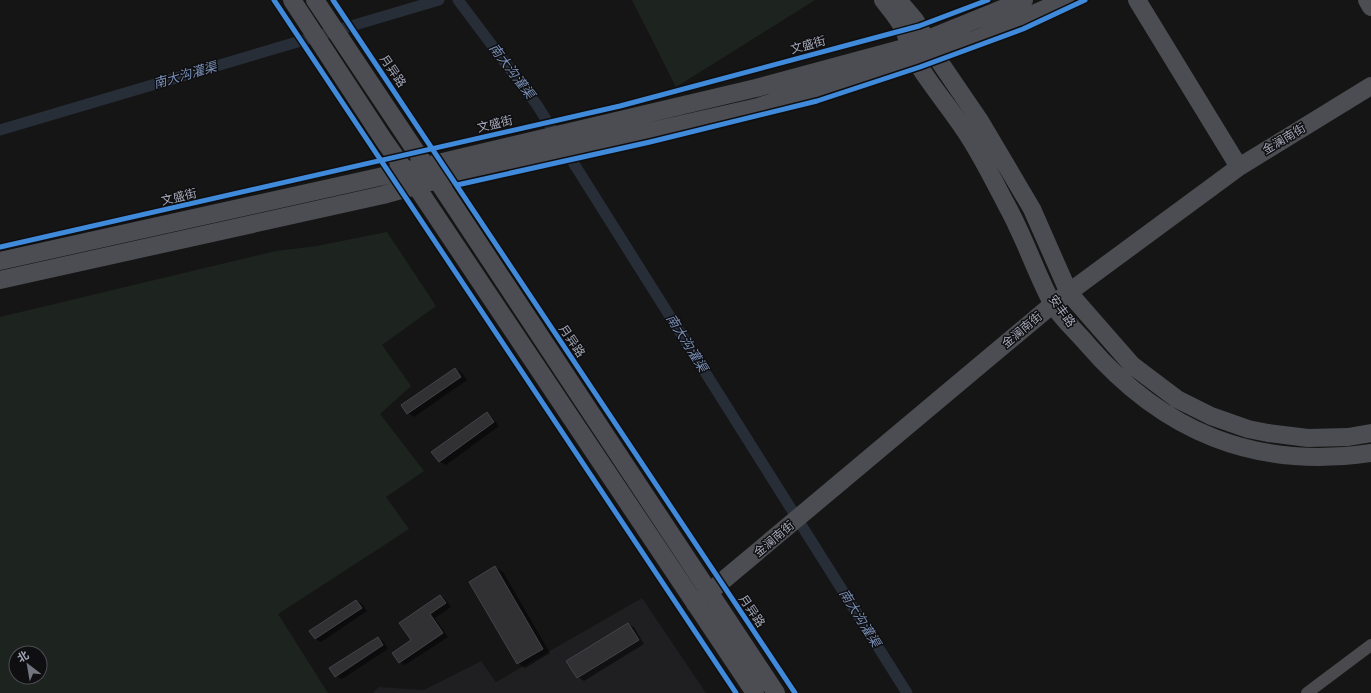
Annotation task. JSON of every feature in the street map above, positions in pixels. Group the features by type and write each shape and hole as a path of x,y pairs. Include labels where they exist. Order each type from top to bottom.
{"main road":[{"name":"月异路","path":"292,0 404,170 702,599 776,693"},
{"name":"月异路","path":"315,0 425,165 437,180 702,599 755,693"},
{"name":"安丰路","path":"883,0 904,29 912,54 971,141 1013,217 1053,304 1119,379 1150,404 1185,425 1222,441 1243,448 1286,456 1329,458 1371,453"},
{"name":"安丰路","path":"898,0 916,20 930,48 980,121 1032,209 1069,293 1119,351 1146,377 1177,399 1211,416 1248,429 1288,436 1328,438 1371,433"},
{"name":"文盛街","path":"930,48 1024,0"},
{"name":"文盛街","path":"0,280 383,195 437,180 517,161 758,107 847,78 1065,0"},
{"path":"1137,0 1239,166"},
{"path":"1367,0 1371,7"},
{"name":"文盛街","path":"0,261 404,170 756,88 912,54"},
{"name":"金澜南街","path":"702,599 1053,304 1239,166 1371,86"}],"street":[{"path":"1307,693 1371,645"}],"shaded area":[{"path":"632,0 815,0 676,87"},
{"path":"387,232 436,306 382,345 411,386 380,414 424,471 386,497 409,529 278,614 328,693 0,693 0,317 276,251 317,246"},
{"path":"642,598 706,693 373,693 379,687 424,690 481,661 496,682"}],"building":[{"path":"455,368 461,377 407,414 401,405"},
{"path":"487,412 494,422 439,462 431,452"},
{"path":"495,566 543,649 517,664 469,582"},
{"path":"440,595 446,603 430,614 443,633 399,663 392,653 411,640 399,623"},
{"path":"356,600 362,608 315,639 309,631"},
{"path":"628,623 639,640 577,678 566,661"},
{"path":"378,637 383,645 335,677 329,668"}],"waterway":[{"name":"南大沟灌渠","path":"0,130 439,0"},
{"name":"南大沟灌渠","path":"458,0 537,105 907,693"}],"cycle path":[{"path":"274,0 736,693"},
{"path":"333,0 795,693"},
{"path":"0,247 620,106 919,26 988,0"},
{"path":"457,185 650,142 817,101 920,67 1023,29 1085,0"}]}
